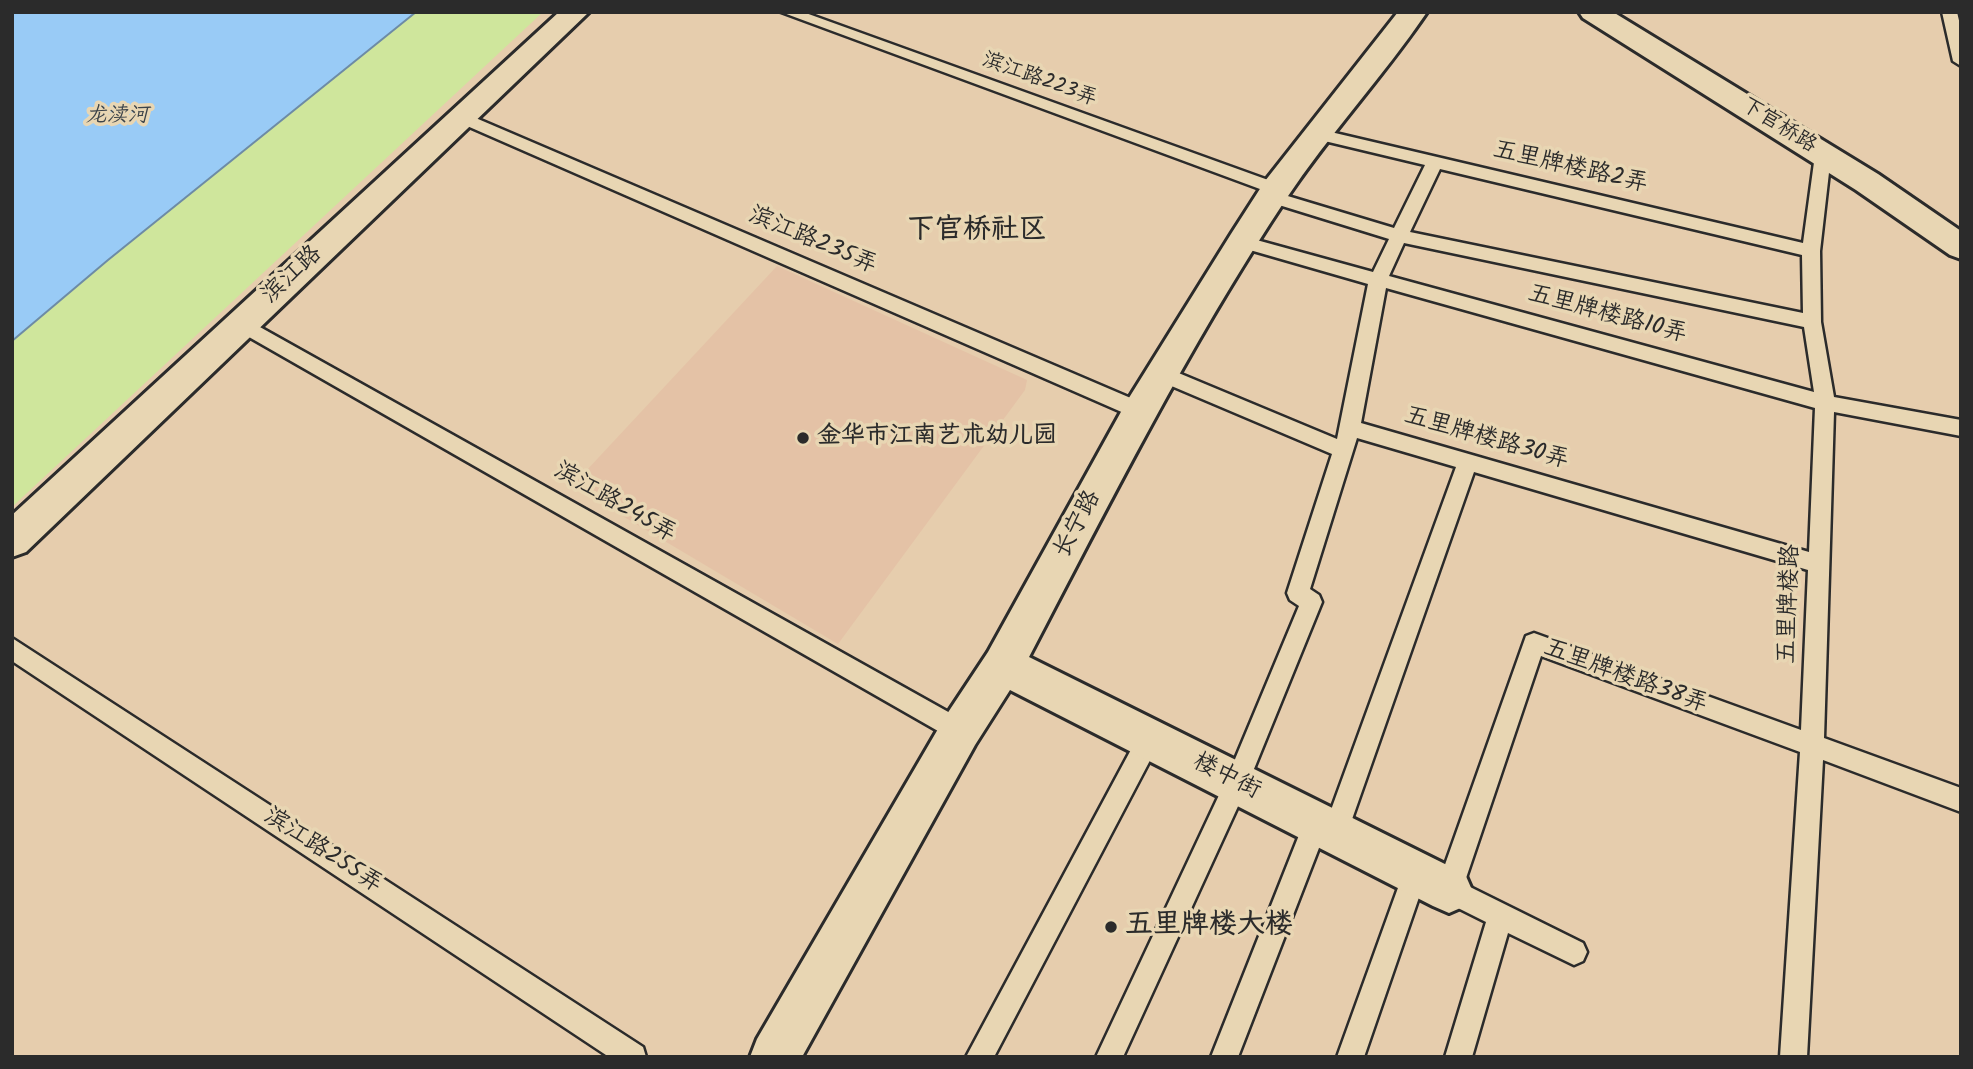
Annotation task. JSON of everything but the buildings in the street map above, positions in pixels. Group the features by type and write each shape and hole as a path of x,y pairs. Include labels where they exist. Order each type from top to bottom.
{"street":[{"name":"滨江路","path":"12,540 575,12"},
{"name":"长宁路","path":"775,1057 960,731 1003,665 1140,411 1242,242 1274,193 1413,12"},
{"name":"下官桥路","path":"1593,12 1823,155 1961,247"},
{"name":"楼中街","path":"1003,665 1432,882"}],"lane":[{"name":"滨江路223弄","path":"788,12 1274,193 1399,236 1812,322"},
{"path":"1950,12 1961,61"},
{"name":"滨江路235弄","path":"464,118 1140,411"},
{"name":"五里牌楼路2弄","path":"1318,134 1811,251"},
{"name":"五里牌楼路","path":"1793,1057 1812,746 1825,403 1812,322 1811,251 1823,155"},
{"path":"1109,1057 1237,783 1311,602 1298,593 1350,428 1378,279 1435,162"},
{"name":"五里牌楼路10弄","path":"1242,242 1825,403 1961,428"},
{"name":"滨江路245弄","path":"242,324 960,731"},
{"path":"1162,374 1343,450"},
{"name":"五里牌楼路30弄","path":"1350,428 1819,564"},
{"path":"1224,1057 1326,828 1468,462"},
{"name":"五里牌楼路38弄","path":"1432,882 1534,643 1961,800"},
{"name":"滨江路255弄","path":"12,648 633,1057"},
{"path":"979,1057 1149,738"},
{"path":"1350,1057 1432,882 1574,952"},
{"path":"1458,1057 1500,916"}],"shaded area":[{"name":"金华市江南艺术幼儿园","path":"777,266 1027,380 1025,390 838,644 572,486"}],"green space":[{"path":"416,12 543,12 12,507 12,341 108,260"}],"water":[{"name":"龙渎河","path":"12,12 416,12 108,260 12,341"}],"place":[{"name":"金华市江南艺术幼儿园","path":"803,438"},
{"name":"五里牌楼大楼","path":"1111,927"}],"district":[{"name":"下官桥社区","path":"977,232"}]}
